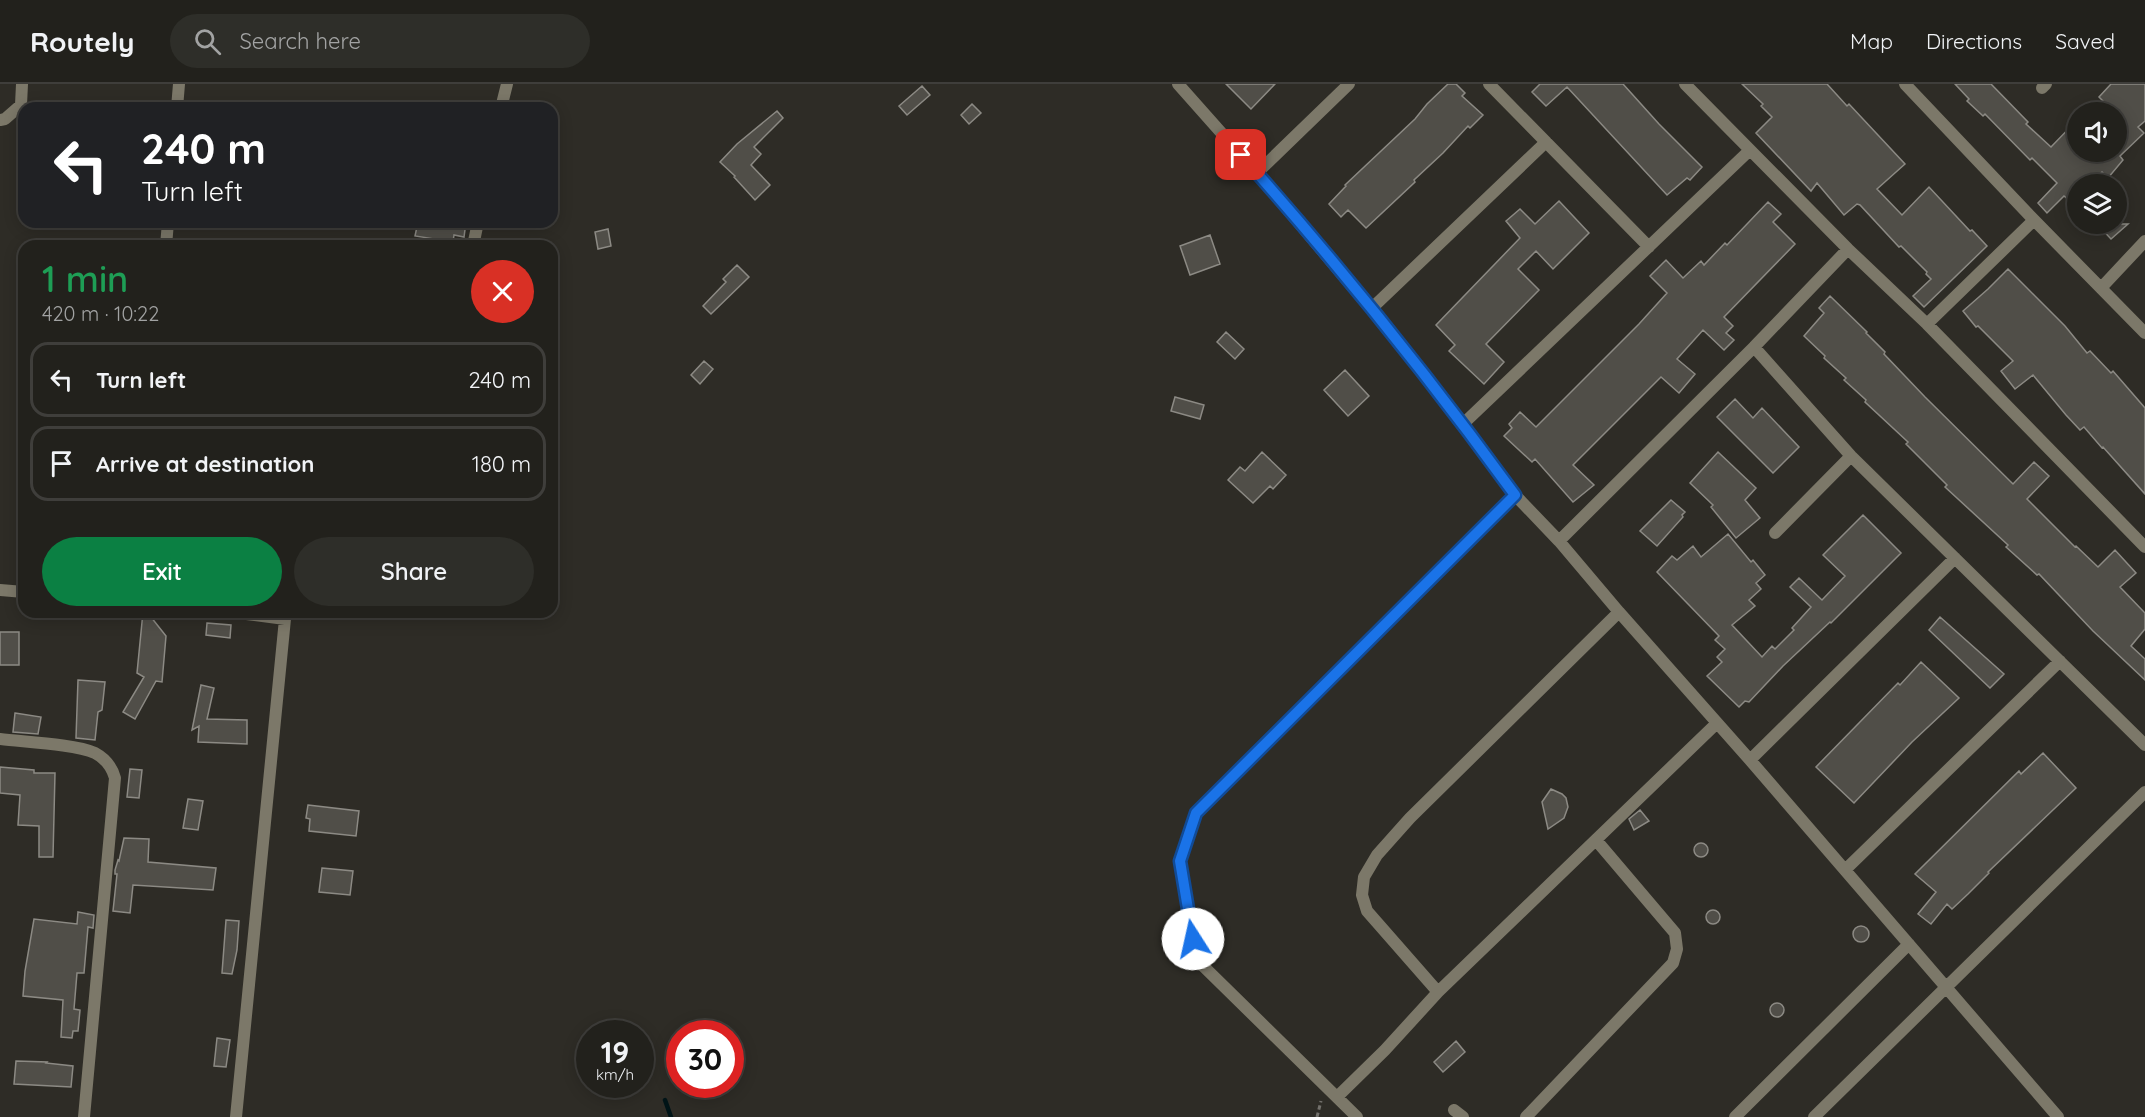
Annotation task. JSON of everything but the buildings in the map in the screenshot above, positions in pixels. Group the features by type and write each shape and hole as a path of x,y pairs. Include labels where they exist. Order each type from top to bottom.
{"street":[{"path":"21,102 22,84"},
{"path":"178,102 179,84"},
{"path":"502,102 507,84"},
{"path":"1178,84 1257,173 1371,309 1463,424 1515,495 1559,541 1846,869 2058,1117"},
{"path":"1257,173 1349,84"},
{"path":"1489,84 1648,247"},
{"path":"1685,84 1848,249 1927,324 2145,547"},
{"path":"1905,84 2145,333"},
{"path":"0,120 5,119 18,108"},
{"path":"1371,309 1546,142"},
{"path":"1463,424 1750,150"},
{"path":"1927,324 2034,220"},
{"path":"2101,288 2145,241"},
{"path":"1559,541 1754,347 1848,249"},
{"path":"1754,347 1851,456 2145,745"},
{"path":"1775,533 1851,456"},
{"path":"1357,1117 1196,959 1180,861 1196,813 1515,495"},
{"path":"1750,760 1954,558"},
{"path":"0,590 18,592"},
{"path":"1438,992 1366,911 1362,895 1364,878 1377,855 1410,818 1619,612"},
{"path":"236,1117 285,619 277,618"},
{"path":"1846,869 2060,661"},
{"path":"1337,1097 1385,1050 1438,992 1717,723"},
{"path":"0,739 80,749 94,753 113,769 115,778 84,1117"},
{"path":"1814,1117 2145,792"},
{"path":"1526,1117 1673,963 1677,949 1675,933 1596,840"},
{"path":"1735,1117 1909,944"}],"waterway":[{"path":"665,1100 671,1117"}],"route":[{"path":"1193,939 1180,861 1196,813 1515,495 1463,424 1371,309 1241,155"}]}
